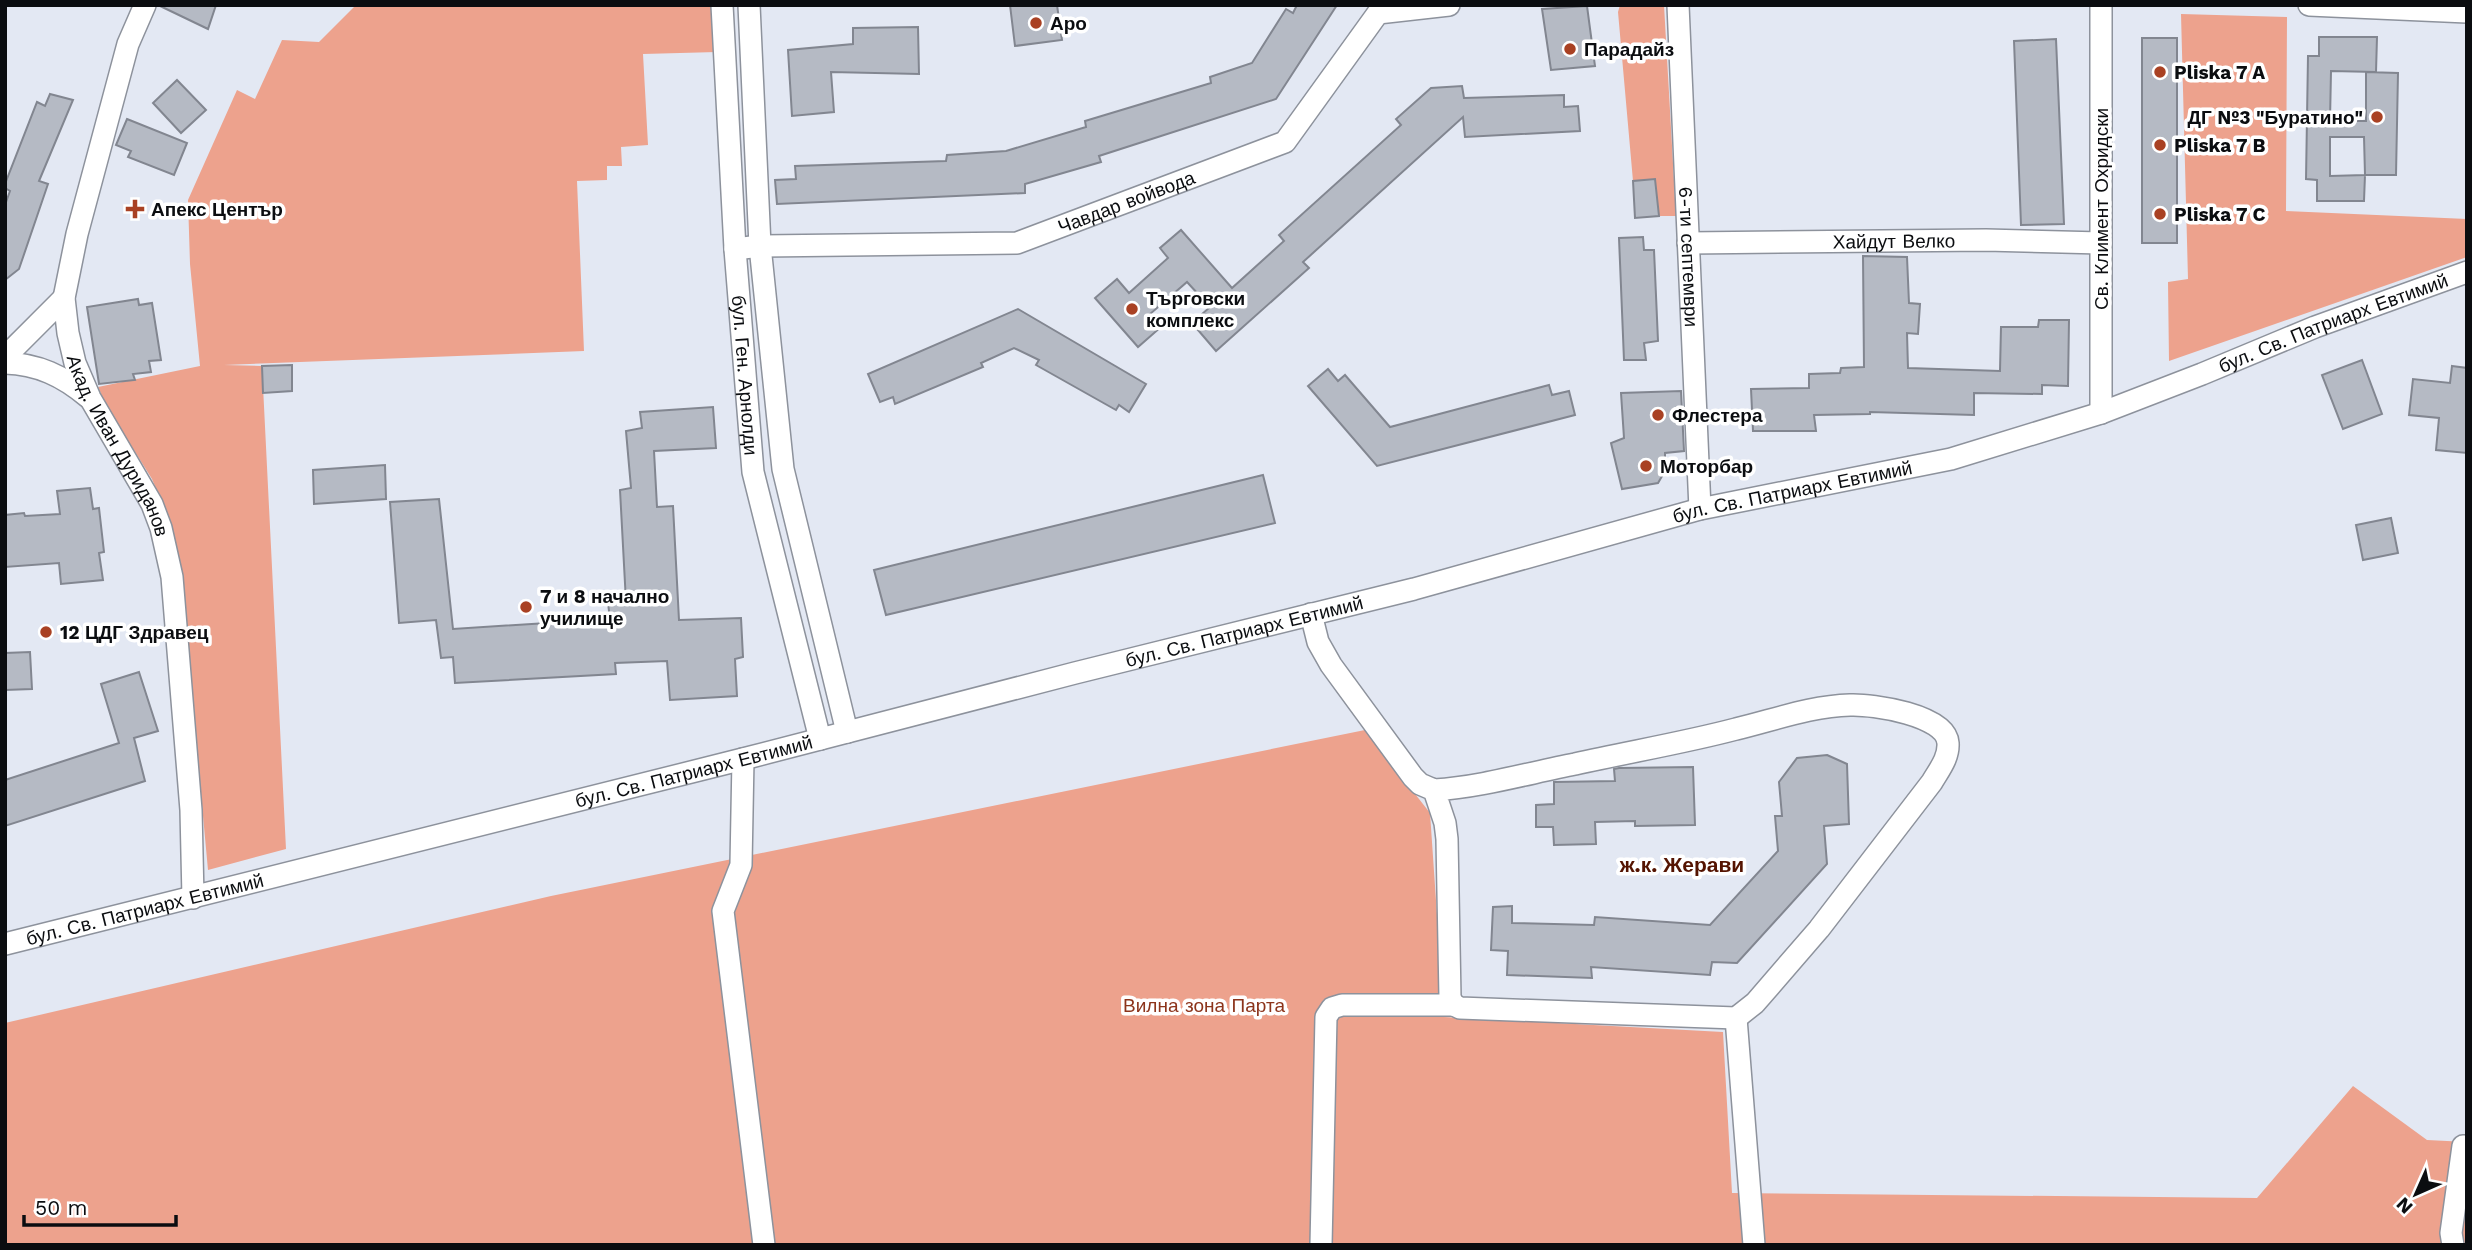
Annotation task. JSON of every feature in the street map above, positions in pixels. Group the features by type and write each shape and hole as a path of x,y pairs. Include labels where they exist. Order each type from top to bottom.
{"street":[{"name":"Акад. Иван Дуриданов","path":"145,5 128,44 77,234 64,298 71,348 90,398 152,503 167,551 172,577 191,810 193,898"},
{"name":"бул. Ген. Арнолди","path":"722,5 734,249 753,472 820,739"},
{"name":"бул. Ген. Арнолди","path":"749,5 760,246 783,469 847,732"},
{"name":"Чавдар войвода","path":"734,249 760,246 1017,243 1285,142 1378,13 1449,5"},
{"name":"6-ти септември","path":"1678,5 1700,509"},
{"name":"Св. Климент Охридски","path":"2101,5 2101,413"},
{"path":"2309,5 2467,12"},
{"name":"Хайдут Велко","path":"1688,243 1986,240 2101,243"},
{"name":"бул. Св. Патриарх Евтимий","path":"5,944 1414,589 1700,509 1951,459 2101,413 2315,327 2467,272"},
{"path":"5,357 64,298"},
{"path":"5,363 33,366 54,374 90,398"},
{"path":"1311,614 1318,642 1331,665 1413,777 1420,784 1434,790 1736,730 1817,708 1852,704 1903,712 1931,723 1945,733 1948,743 1945,761 1932,782 1819,929 1755,1003 1736,1018 1470,1010 1454,1005 1342,1005 1332,1008 1326,1017 1321,1245"},
{"path":"743,760 741,865 723,911 764,1245"},
{"path":"1434,790 1445,823 1447,839 1450,998 1454,1005"},
{"path":"1736,1018 1754,1245"},
{"path":"2453,1245 2451,1233 2463,1146"}],"green space":[{"path":"356,5 714,5 717,52 643,54 648,145 621,147 622,166 607,166 607,180 577,181 584,351 224,365 262,366 286,849 208,870 180,566 167,515 152,479 108,409 98,387 200,366 190,264 188,200 237,90 255,99 282,40 319,42"},
{"path":"1620,5 1664,5 1676,216 1659,216 1655,179 1633,181 1618,12"},
{"path":"2181,14 2287,17 2286,211 2467,219 2467,257 2169,361 2168,282 2188,279"},
{"name":"Вилна зона Парта","path":"1365,730 1430,813 1444,1017 1723,1032 1732,1193 2257,1198 2353,1086 2427,1140 2467,1142 2467,1245 5,1245 5,1023 551,896"}],"building":[{"path":"158,5 216,5 208,29"},
{"name":"Аро","path":"1010,5 1057,5 1062,40 1015,46"},
{"path":"1297,5 1337,5 1276,99 1099,156 1101,162 1025,184 1025,193 777,204 775,180 796,179 795,166 946,161 947,155 1006,151 1086,127 1085,121 1211,83 1210,77 1252,63 1286,9 1293,13"},
{"path":"1587,6 1595,66 1551,70 1542,9"},
{"path":"918,27 919,74 831,72 834,112 792,116 788,50 853,44 853,28"},
{"path":"2319,37 2377,37 2376,72 2331,71 2330,121 2366,121 2366,72 2398,73 2396,175 2365,175 2364,201 2317,201 2317,180 2306,179 2308,56 2319,56","holes":["2330,137 2364,137 2365,175 2330,176"]},
{"path":"2142,38 2177,38 2177,243 2142,243"},
{"path":"2056,39 2064,224 2021,225 2014,41"},
{"path":"177,80 206,110 181,133 153,103"},
{"path":"1462,86 1464,98 1564,95 1564,107 1578,106 1580,131 1465,137 1463,117 1303,262 1309,268 1216,351 1192,323 1210,307 1187,282 1150,314 1161,327 1138,347 1095,298 1117,279 1129,293 1168,258 1160,248 1181,230 1232,288 1284,241 1279,235 1401,125 1396,119 1431,88"},
{"path":"50,94 73,100 39,181 48,184 19,269 5,280 5,205 10,191 5,188 5,184 37,102 45,106"},
{"path":"127,119 187,143 174,175 128,157 131,151 116,145"},
{"path":"1655,179 1659,216 1635,218 1633,181"},
{"path":"1643,237 1644,250 1654,250 1658,341 1644,343 1646,360 1624,360 1619,238"},
{"path":"1863,256 1907,257 1909,303 1920,304 1918,334 1907,333 1908,368 2000,371 2001,327 2038,327 2039,320 2069,320 2068,386 2042,385 2042,394 1974,393 1974,415 1870,412 1814,415 1816,431 1753,431 1751,389 1809,388 1809,374 1840,373 1841,368 1864,367"},
{"path":"138,299 139,305 152,303 161,360 149,361 151,372 133,374 135,380 99,384 87,307"},
{"path":"1018,309 1146,384 1129,412 1119,405 1116,410 1036,365 1039,360 1014,348 981,363 983,367 895,404 893,397 880,402 868,374"},
{"path":"2362,360 2382,414 2343,429 2322,375"},
{"path":"292,365 292,391 263,393 262,366"},
{"path":"2452,366 2467,368 2467,453 2436,450 2439,418 2409,415 2413,379 2450,383"},
{"path":"1328,369 1338,381 1345,375 1390,427 1549,385 1552,395 1569,391 1575,415 1377,466 1308,386"},
{"path":"1681,391 1684,451 1665,453 1665,471 1658,483 1622,489 1611,443 1624,438 1621,393"},
{"path":"713,407 716,448 654,451 657,507 673,506 679,620 741,618 743,657 735,659 737,696 670,700 667,661 615,663 616,674 455,683 453,657 441,658 436,620 399,623 390,502 439,499 453,629 610,619 608,603 626,602 620,490 631,488 626,431 642,428 640,412"},
{"path":"385,465 386,499 314,504 313,470"},
{"path":"1263,475 1275,523 886,615 874,570"},
{"path":"90,488 93,509 99,508 104,552 99,553 103,580 61,584 59,563 5,567 5,515 60,514 57,491"},
{"path":"2391,518 2398,553 2363,560 2356,525"},
{"path":"30,652 32,689 5,690 5,653"},
{"path":"139,672 158,731 134,738 145,781 5,826 5,780 119,743 101,684"},
{"path":"1827,755 1847,764 1849,824 1824,826 1827,864 1737,963 1712,962 1710,975 1591,967 1592,978 1507,975 1508,951 1491,950 1493,907 1512,906 1512,923 1594,925 1595,917 1710,925 1778,851 1775,816 1782,816 1779,782 1797,758"},
{"path":"1693,767 1695,825 1635,826 1635,821 1595,822 1596,844 1554,845 1553,827 1536,827 1536,805 1554,804 1554,782 1615,781 1614,769 1619,768"}],"place":[{"name":"Аро","path":"1036,23"},
{"name":"Парадайз","path":"1570,49"},
{"name":"Pliska 7 A","path":"2160,72"},
{"name":"ДГ №3 \"Буратино\"","path":"2377,117"},
{"name":"Pliska 7 B","path":"2160,145"},
{"name":"Апекс Център","path":"135,209"},
{"name":"Pliska 7 C","path":"2160,214"},
{"name":"Търговски комплекс","path":"1132,309"},
{"name":"Флестера","path":"1658,415"},
{"name":"Моторбар","path":"1646,466"},
{"name":"7 и 8 начално училище","path":"526,607"},
{"name":"12 ЦДГ Здравец","path":"46,632"}],"district":[{"name":"ж.к. Жерави","path":"1682,864"}]}
